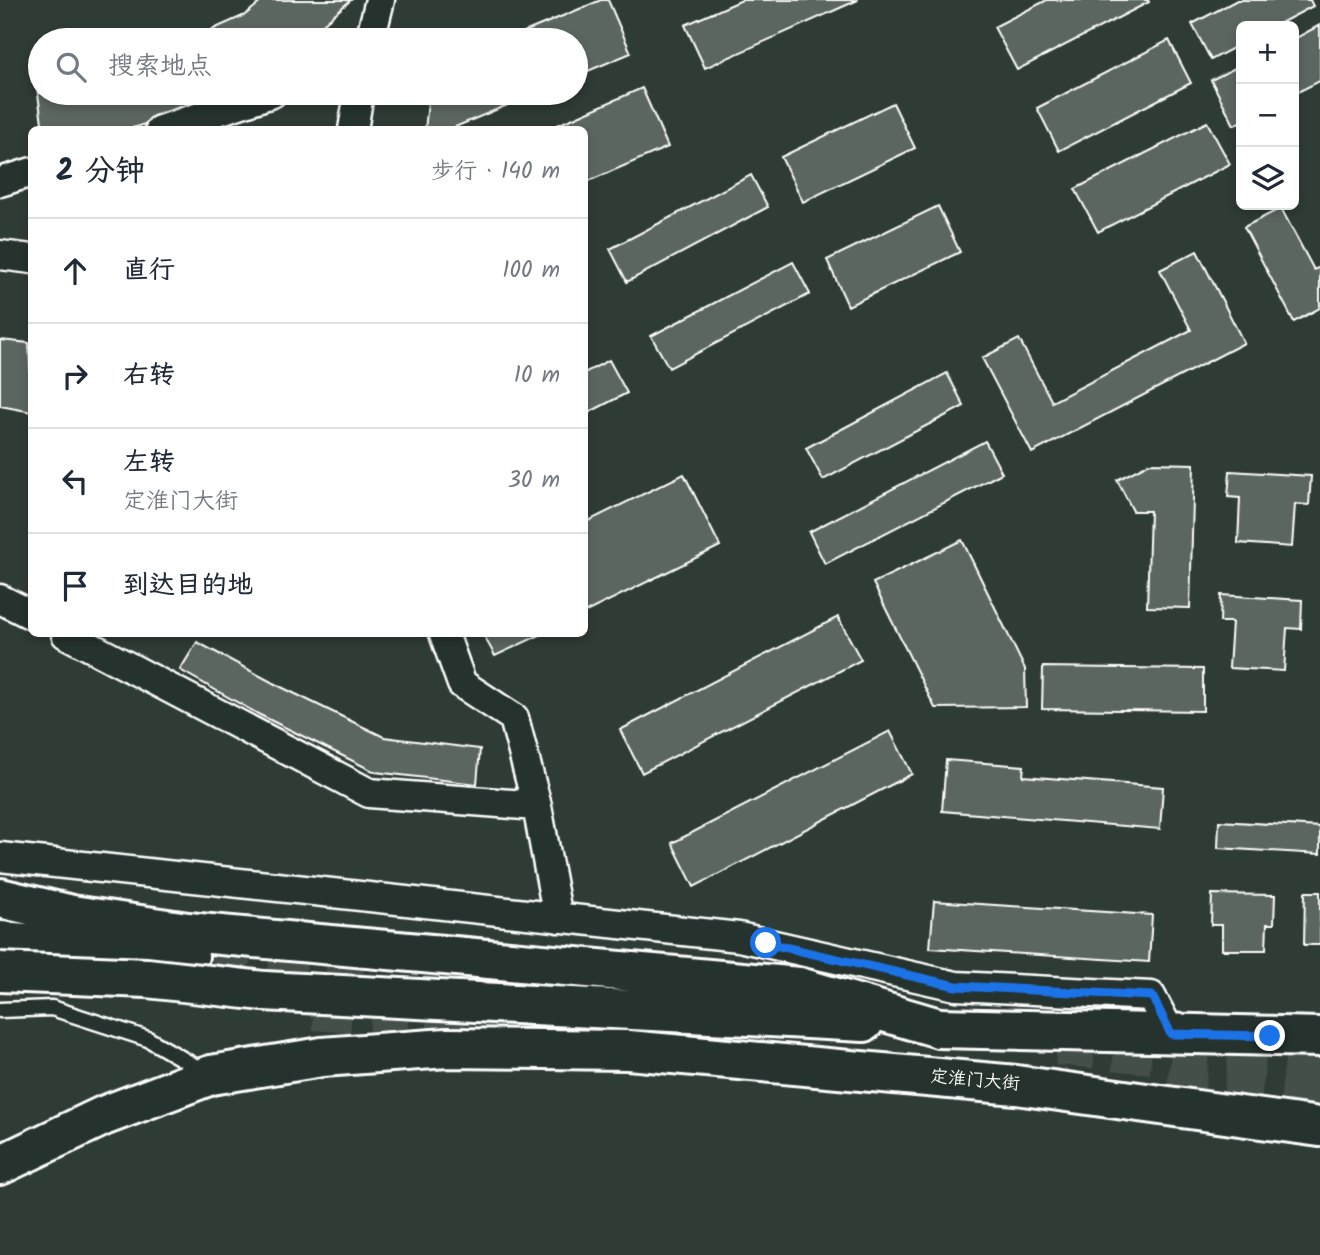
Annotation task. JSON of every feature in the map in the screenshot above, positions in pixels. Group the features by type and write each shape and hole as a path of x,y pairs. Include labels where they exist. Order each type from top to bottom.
{"main road":[{"path":"0,898 72,915 188,932 799,987 939,1028"},
{"path":"0,941 704,1001 939,1028 1320,1037"},
{"path":"0,972 147,978 264,991 895,1024"},
{"name":"定淮门大街","path":"0,1165 103,1116 211,1075 322,1057 447,1048 628,1050 1016,1085 1320,1127"}],"street":[{"path":"373,28 380,0"},
{"path":"172,126 236,105"},
{"path":"354,126 357,105"},
{"path":"0,182 28,173"},
{"path":"0,255 28,259"},
{"path":"0,599 28,613"},
{"path":"72,637 369,793 537,806"},
{"path":"445,637 462,684 514,718 537,806 558,918"},
{"path":"0,857 739,937 956,986 1152,996 1171,1034"}],"lane":[{"path":"0,1010 52,1008 148,1039 211,1075"}],"building":[{"path":"263,0 351,0 318,28 216,28 245,15"},
{"path":"601,0 608,0 631,53 588,71 588,28 534,28"},
{"path":"742,0 858,0 705,68 685,25"},
{"path":"1047,0 1149,2 1017,70 994,27"},
{"path":"1237,0 1310,0 1313,6 1284,21 1236,21 1236,47 1211,60 1192,24"},
{"path":"1320,25 1320,81 1299,92 1299,84 1299,36"},
{"path":"1169,40 1191,83 1059,151 1037,108"},
{"path":"1236,68 1234,125 1211,80"},
{"path":"642,88 668,147 588,181 588,126 555,126"},
{"path":"893,103 915,148 803,202 781,157"},
{"path":"40,105 187,105 140,126 42,126"},
{"path":"428,105 507,105 458,126 425,126"},
{"path":"1207,122 1230,164 1098,232 1075,189"},
{"path":"751,175 768,207 627,282 610,249"},
{"path":"938,206 960,252 848,306 827,260"},
{"path":"1282,210 1314,270 1320,267 1320,308 1294,322 1244,227"},
{"path":"1197,251 1244,343 1032,453 982,358 1019,339 1052,402 1191,330 1160,270"},
{"path":"793,262 810,294 669,368 651,336"},
{"path":"0,340 28,343 28,411 0,406"},
{"path":"609,360 627,393 588,413 588,371"},
{"path":"947,373 964,406 823,480 806,448"},
{"path":"985,441 1002,473 825,564 809,532"},
{"path":"1150,463 1194,464 1190,608 1147,607 1150,511 1133,511 1117,480"},
{"path":"1230,471 1311,476 1309,505 1295,504 1292,547 1238,543 1240,498 1228,497"},
{"path":"684,474 720,546 588,611 588,521"},
{"path":"962,540 1025,669 1026,707 935,708 873,583"},
{"path":"1221,595 1302,600 1301,629 1287,628 1284,671 1229,668 1232,622 1220,622"},
{"path":"838,617 861,660 642,773 620,730"},
{"path":"485,637 536,637 495,656"},
{"path":"197,642 277,685 384,737 480,749 477,784 375,772 260,715 180,670"},
{"path":"1043,667 1203,669 1203,711 1042,709"},
{"path":"890,731 912,774 694,887 672,843"},
{"path":"946,760 1024,766 1023,776 1163,787 1160,829 942,811"},
{"path":"1219,821 1320,827 1320,854 1218,848"},
{"path":"1305,892 1320,892 1320,945 1304,945"},
{"path":"1212,894 1275,895 1274,924 1267,924 1266,950 1222,950 1222,925 1211,925"},
{"path":"934,901 1152,915 1149,962 930,948"}],"tunnel":[{"path":"155,955 381,981"},
{"path":"314,1011 571,1034"},
{"path":"1057,1046 1320,1071"},
{"path":"1167,1089 1320,1103"}],"route":[{"path":"766,943 956,986 1152,996 1171,1034 1270,1036"}]}
